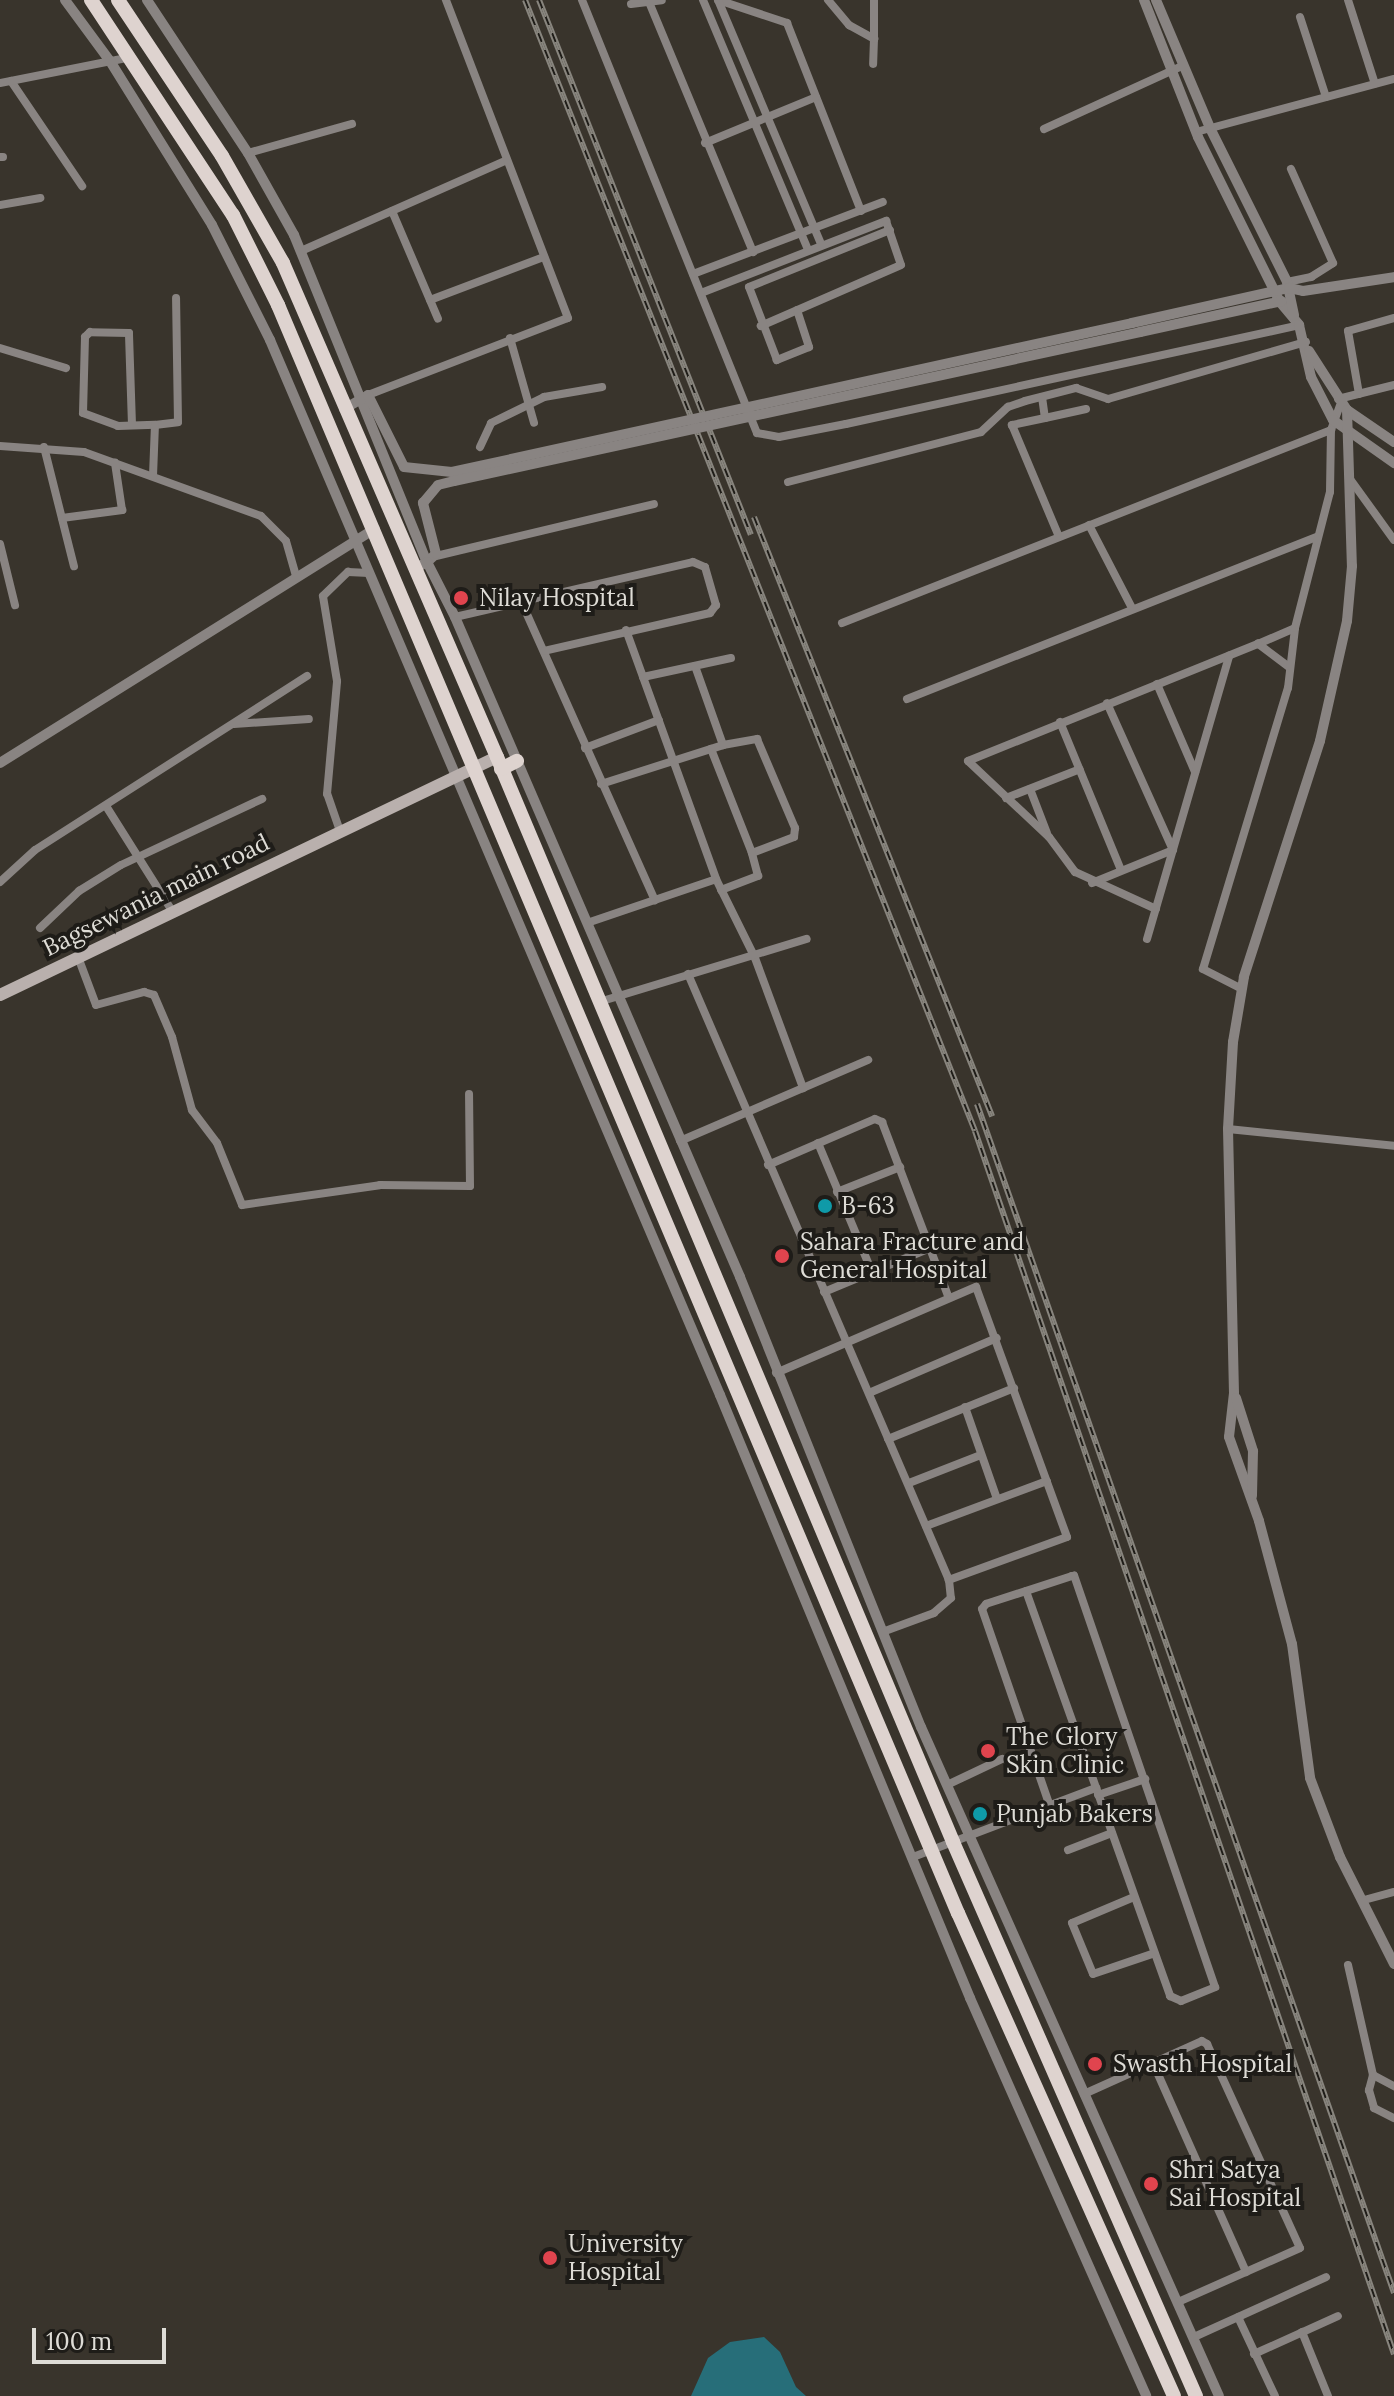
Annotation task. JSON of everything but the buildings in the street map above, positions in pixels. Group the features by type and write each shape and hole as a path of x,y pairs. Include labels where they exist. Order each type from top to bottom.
{"main road":[{"path":"91,0 131,57 254,255 476,766 933,1850 1174,2396"},
{"path":"118,0 269,236 344,409 426,562 499,763 599,1002 953,1842 1196,2396"},
{"path":"499,763 517,761"},
{"name":"Bagsewania main road","path":"0,995 476,766 499,763"}],"street":[{"path":"65,0 110,61 218,237 270,340 913,1857 1003,2077 1146,2396"},
{"path":"147,0 248,153 301,251 363,397 426,562 455,617 680,1141 947,1785 1219,2396"},
{"path":"344,409 363,397 568,318 446,0"},
{"path":"582,0 757,433 765,436 846,424 1297,320"},
{"path":"631,4 662,0"},
{"path":"703,0 808,250"},
{"path":"718,0 784,19 861,211"},
{"path":"718,0 821,244"},
{"path":"828,0 849,25 874,39"},
{"path":"873,64 874,0"},
{"path":"1144,0 1196,132 1277,296 1297,320"},
{"path":"1156,0 1210,128 1289,290 1307,346 1342,404 1348,433 1352,566 1347,621 1320,741 1242,989 1228,1129 1234,1393 1230,1445 1252,1502 1292,1644 1310,1778 1340,1857 1394,1964"},
{"path":"1348,0 1375,84"},
{"path":"649,2 750,253 759,283"},
{"path":"1300,17 1326,97"},
{"path":"0,83 131,57"},
{"path":"1044,129 1182,66"},
{"path":"1196,132 1394,79"},
{"path":"11,81 82,186"},
{"path":"705,143 816,97"},
{"path":"248,153 352,124"},
{"path":"301,251 507,160"},
{"path":"1291,169 1333,259 1332,266 1301,286"},
{"path":"0,205 40,198"},
{"path":"693,274 883,202"},
{"path":"392,211 438,319"},
{"path":"701,293 882,220 890,230 901,265 761,326"},
{"path":"797,310 809,347 781,361 775,359 748,291 759,283 890,230"},
{"path":"430,300 544,257"},
{"path":"426,562 423,503 438,485 453,476 1277,296 1301,286 1394,277"},
{"path":"132,425 129,333 87,333 81,409 109,424 132,425 155,425 175,424 180,418 176,298"},
{"path":"1359,394 1348,331 1394,318"},
{"path":"510,338 534,423"},
{"path":"788,482 981,432 1008,407 1045,396 1076,388 1108,399 1307,346"},
{"path":"1307,346 1311,377 1332,425 1394,463"},
{"path":"0,348 66,368"},
{"path":"1044,380 1045,418"},
{"path":"1242,989 1203,969 1288,688 1295,628 1330,492 1332,425 1342,404 1359,394 1394,385"},
{"path":"480,447 491,423 529,405 602,387"},
{"path":"363,397 404,467 453,476"},
{"path":"1342,404 1394,442"},
{"path":"1059,537 1012,425 1086,409"},
{"path":"153,476 155,425"},
{"path":"842,623 1332,425"},
{"path":"0,446 44,447 115,463 261,516 286,541 296,577"},
{"path":"44,447 74,566"},
{"path":"62,518 122,510 115,463"},
{"path":"1349,478 1394,540"},
{"path":"426,562 654,504"},
{"path":"1089,525 1132,608"},
{"path":"0,763 296,577 356,544 375,529"},
{"path":"907,699 1317,537"},
{"path":"0,544 15,605"},
{"path":"455,617 693,562 705,567 714,610 544,651"},
{"path":"340,831 327,794 337,681 323,596 348,572 366,567"},
{"path":"521,601 655,900"},
{"path":"1156,909 1091,883 1075,872 1049,837 969,767 969,759 1295,628"},
{"path":"626,630 716,879 755,958 803,1088"},
{"path":"1258,644 1289,667"},
{"path":"1147,939 1229,656"},
{"path":"643,677 731,658"},
{"path":"695,666 723,745"},
{"path":"0,882 35,850 307,676"},
{"path":"1157,684 1195,773"},
{"path":"1107,703 1173,850"},
{"path":"234,724 309,719"},
{"path":"585,748 659,720"},
{"path":"1060,722 1121,870"},
{"path":"601,784 673,759 757,739 795,828 794,837 752,853"},
{"path":"711,749 758,876 721,890"},
{"path":"1006,798 1080,769"},
{"path":"1030,789 1049,837"},
{"path":"40,928 79,891 138,856 262,799"},
{"path":"106,806 172,911"},
{"path":"1091,883 1173,850"},
{"path":"587,923 716,879"},
{"path":"599,1002 688,974 755,958 807,939"},
{"path":"78,957 96,1005 144,992 154,995 172,1037 192,1110 217,1143 242,1205 369,1186 470,1186 469,1094"},
{"path":"688,974 744,1113 949,1580 951,1598 934,1613 882,1632"},
{"path":"680,1141 868,1060"},
{"path":"768,1165 875,1119 882,1122 949,1298"},
{"path":"1228,1129 1394,1146"},
{"path":"818,1143 872,1272"},
{"path":"837,1192 900,1167"},
{"path":"824,1292 930,1248"},
{"path":"776,1373 976,1287 1067,1537 949,1580"},
{"path":"869,1393 997,1338"},
{"path":"888,1439 1014,1388"},
{"path":"1234,1393 1253,1451 1252,1502"},
{"path":"965,1407 997,1499"},
{"path":"909,1483 981,1455"},
{"path":"926,1526 1047,1481"},
{"path":"1026,1591 1173,2000 1217,1985 1076,1577 1026,1591 982,1609 1050,1806"},
{"path":"947,1785 1002,1759"},
{"path":"913,1857 1050,1806 1145,1779"},
{"path":"1068,1850 1112,1833"},
{"path":"1364,1900 1394,1892"},
{"path":"1134,1897 1072,1923 1093,1974 1155,1953"},
{"path":"1348,1965 1373,2075 1369,2090 1374,2108 1393,2121"},
{"path":"1084,2094 1202,2041 1207,2044 1300,2248 1178,2302"},
{"path":"1153,2063 1246,2272"},
{"path":"1373,2075 1394,2086"},
{"path":"1194,2337 1326,2277"},
{"path":"1254,2354 1338,2316"},
{"path":"1238,2317 1275,2396"},
{"path":"1302,2332 1328,2396"}],"water":[{"path":"764,2337 780,2352 796,2387 806,2396 691,2396 708,2358 730,2342"}],"railway":[{"path":"525,0 975,1131 1394,2354"},
{"path":"539,0 751,535"},
{"path":"754,517 992,1116"},
{"path":"977,1104 1394,2293"}],"place":[{"name":"Nilay Hospital","path":"461,598"},
{"name":"B-63","path":"825,1206"},
{"name":"Sahara Fracture and General Hospital","path":"782,1256"},
{"name":"The Glory Skin Clinic","path":"988,1751"},
{"name":"Punjab Bakers","path":"980,1814"},
{"name":"Swasth Hospital","path":"1095,2064"},
{"name":"Shri Satya Sai Hospital","path":"1151,2184"},
{"name":"University Hospital","path":"550,2258"}]}
